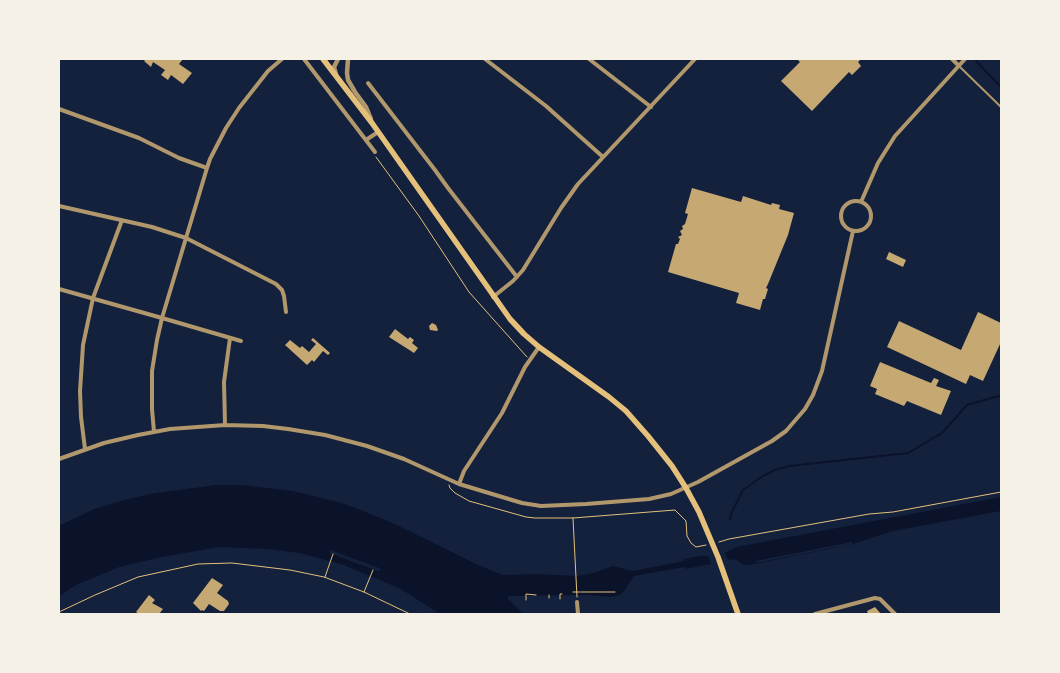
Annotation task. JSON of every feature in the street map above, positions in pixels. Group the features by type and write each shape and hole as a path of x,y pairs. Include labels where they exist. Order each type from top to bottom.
{"main road":[{"path":"324,59 372,123 510,319 539,347 626,411 658,447 686,488 699,512 738,614"}],"street":[{"path":"154,432 152,371 157,340 210,159 239,108 264,75 282,59"},
{"path":"304,59 375,152"},
{"path":"324,59 330,62 338,59"},
{"path":"338,59 334,67 338,78"},
{"path":"348,59 348,80 366,107 372,123"},
{"path":"485,59 546,106 603,157"},
{"path":"589,59 651,107"},
{"path":"494,297 517,277 525,267 578,184 695,59"},
{"path":"952,59 959,66"},
{"path":"861,202 878,163 896,136 965,59"},
{"path":"368,84 517,277"},
{"path":"59,109 139,138 179,158 207,168"},
{"path":"366,140 378,132"},
{"path":"850,202 861,202 870,211 869,223 859,231 853,231 845,226 841,217 842,212 850,202"},
{"path":"59,206 158,228 186,238 276,284 282,290 286,312"},
{"path":"85,449 81,417 80,380 83,345 93,298 122,220"},
{"path":"59,459 113,440 154,432 186,427 263,426 346,440 388,453 459,484 522,503 541,506 586,504 649,499 672,494 772,441 786,431 805,409 813,396 822,371 853,231"},
{"path":"59,289 241,341"},
{"path":"225,425 224,382 230,338"},
{"path":"459,484 464,471 502,413 529,360 539,347"},
{"path":"815,614 875,598 880,599 895,614"},
{"path":"577,602 578,614"}],"lane":[{"path":"959,66 1001,107"}],"path":[{"path":"376,157 419,216 468,292 529,360"},
{"path":"449,479 450,488 469,501 526,517 573,518 676,510 686,521 688,539 696,548 712,542 1001,492"},
{"path":"573,518 577,602"},
{"path":"324,577 333,554"},
{"path":"59,612 138,578 198,564 232,564 273,567 324,577 364,592 410,614"},
{"path":"364,592 373,570"},
{"path":"573,592 614,592"},
{"path":"526,600 526,594 536,595"},
{"path":"560,599 560,594 562,594"}],"water":[{"path":"216,485 242,485 293,491 342,503 395,524 478,565 503,575 578,576 613,566 633,571 684,561 684,559 726,552 736,547 1001,497 1001,511 893,531 853,544 750,565 744,565 734,559 686,569 685,567 634,576 620,595 611,597 587,595 508,596 508,599 523,614 440,614 401,589 341,564 299,553 267,549 219,547 119,567 76,585 59,596 59,526 94,509 124,500 155,493"}],"pier":[{"path":"852,542 852,544 756,563 756,561"},
{"path":"330,550 379,568 381,571 329,553"},
{"path":"724,550 729,563 712,566 707,553"}],"building":[{"path":"146,59 183,59 179,64 192,73 183,84 171,75 168,80 161,75 165,70 153,62 151,67 144,61"},
{"path":"797,59 861,59 858,62 861,66 852,75 849,72 812,111 781,81 800,62"},
{"path":"692,188 741,202 743,196 771,205 772,203 780,205 779,209 794,213 788,235 766,288 768,289 760,310 736,303 739,293 668,272 676,244 678,244 680,239 678,237 682,235 680,231 683,229 682,226 685,224 688,214 685,213"},
{"path":"889,252 906,260 903,267 886,259"},
{"path":"978,312 1001,323 1001,342 983,381 970,375 966,384 887,347 899,321 961,350"},
{"path":"432,323 436,325 437,331 430,330 429,326"},
{"path":"395,329 408,339 410,337 414,340 412,343 418,348 414,353 389,337"},
{"path":"313,338 330,353 328,355 323,351 314,362 312,360 307,365 285,345 290,340 309,352 316,344 311,340"},
{"path":"880,362 931,383 934,378 939,380 936,386 951,391 941,415 907,401 904,406 875,394 877,389 870,386"},
{"path":"212,578 223,585 217,593 228,601 229,604 224,611 220,611 209,604 204,611 201,611 193,603"},
{"path":"149,595 155,600 152,603 163,609 159,614 139,614 136,612"},
{"path":"875,607 881,614 868,614 867,611"}],"waterway":[{"path":"976,61 1001,87"},
{"path":"730,520 743,490 775,470 789,466 908,453 942,433 967,405 1001,396"}]}
